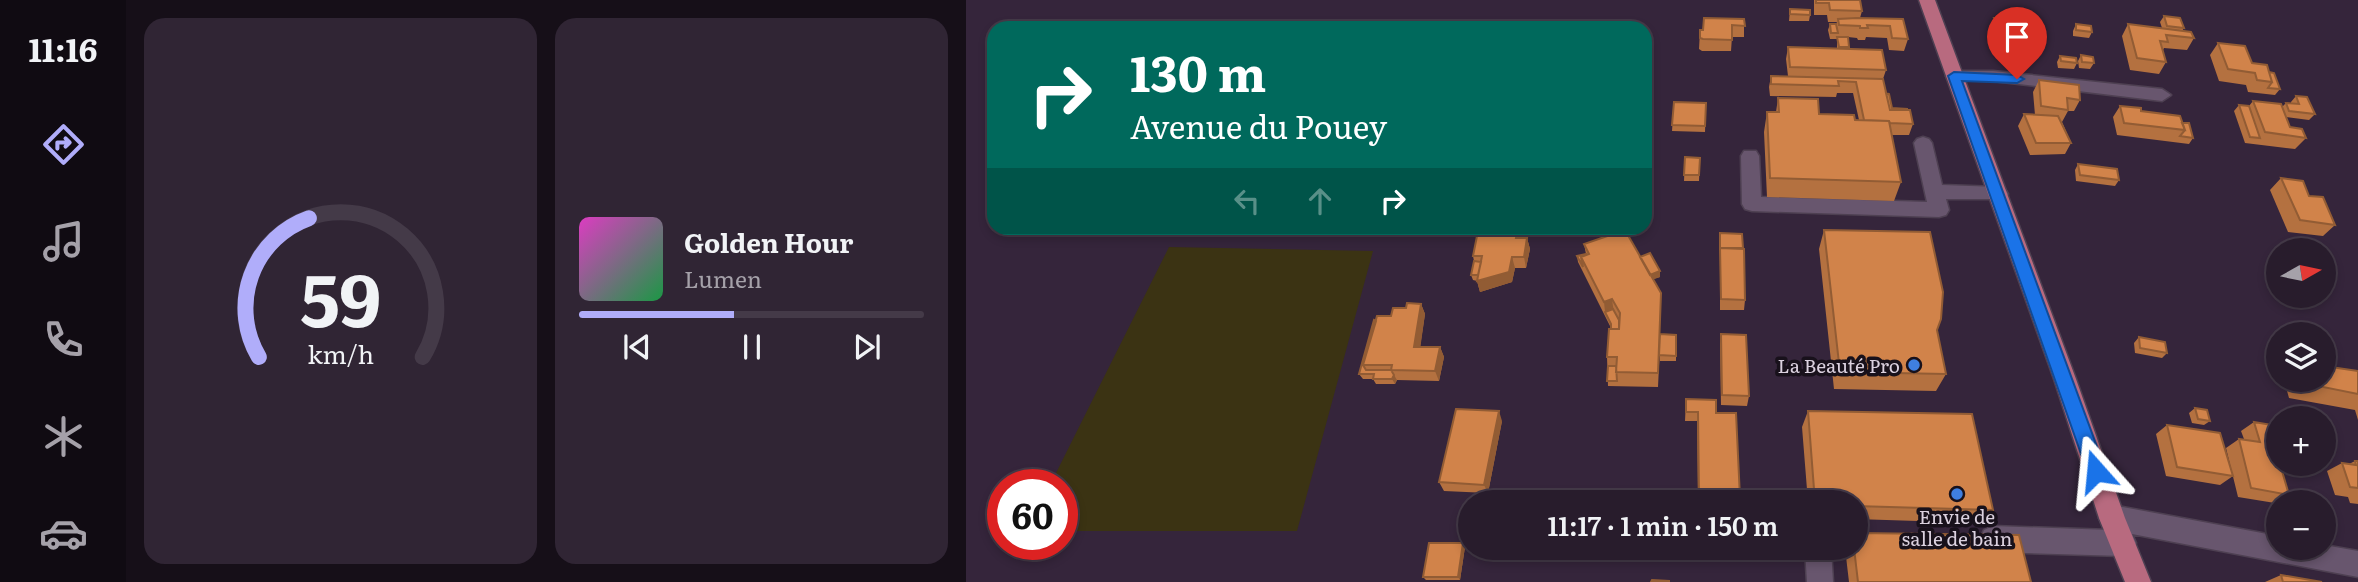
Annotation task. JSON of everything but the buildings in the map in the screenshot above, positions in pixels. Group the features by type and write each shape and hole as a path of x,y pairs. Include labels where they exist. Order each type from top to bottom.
{"main road":[{"path":"1927,0 2112,518 2138,582"}],"lane":[{"path":"1954,76 1993,76 2162,94"},
{"path":"1750,156 1752,204 1939,210 1923,144"},
{"path":"1934,192 1998,194"},
{"path":"2112,518 2358,564"},
{"path":"1966,538 2123,543"},
{"path":"1819,560 1821,582"}],"sand":[{"path":"1169,247 1373,251 1297,531 1078,531 1078,469 1058,469"}],"place":[{"name":"La Beauté Pro","path":"1914,365"},
{"name":"Envie de salle de bain","path":"1957,494"}],"route":[{"path":"2017,79 1954,76 2096,471"}]}
